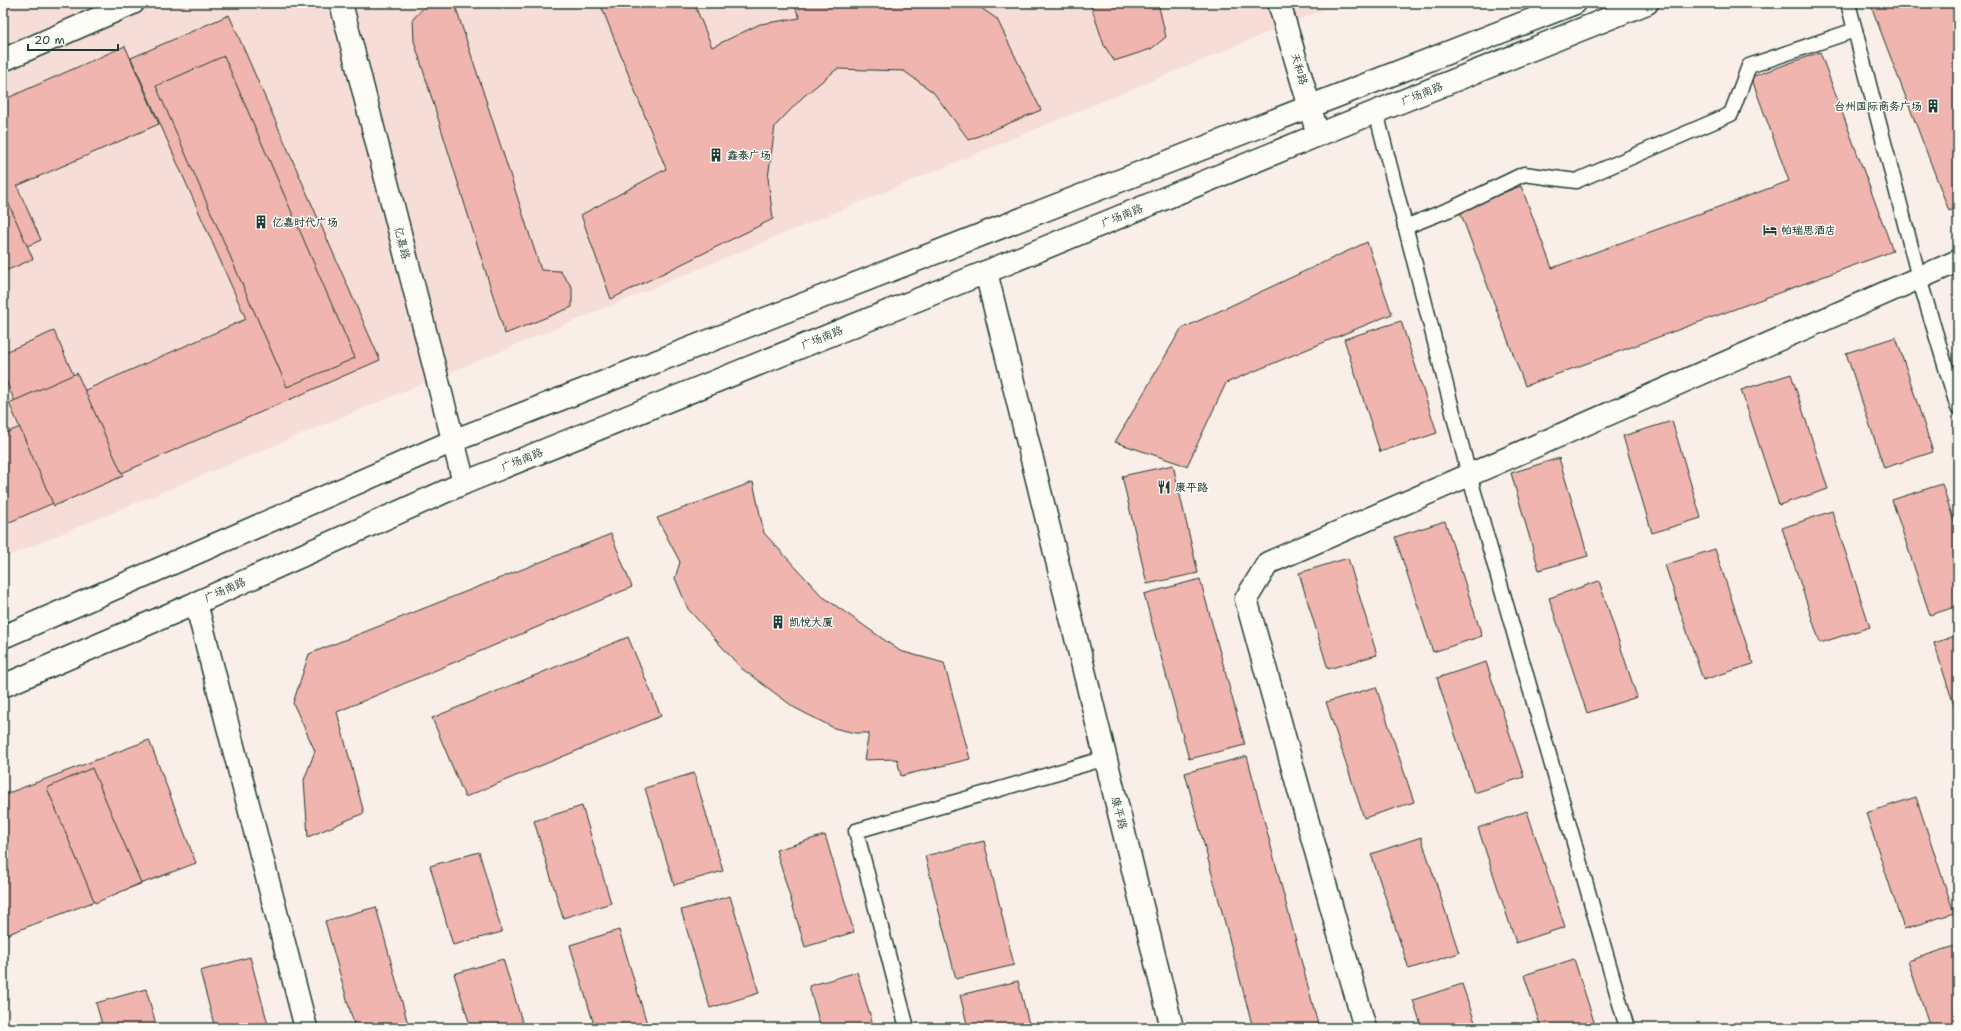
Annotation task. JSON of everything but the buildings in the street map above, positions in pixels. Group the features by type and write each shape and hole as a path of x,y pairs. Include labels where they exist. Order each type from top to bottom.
{"main road":[{"path":"3,60 133,3"},
{"name":"亿嘉路","path":"341,3 464,483"},
{"name":"天和路","path":"1279,3 1318,134"},
{"path":"3,637 453,441 1575,3"},
{"name":"广场南路","path":"3,686 196,603 464,483 986,272 1318,134 1647,3"},
{"path":"1365,1028 1246,599 1268,563 1958,261"},
{"name":"康平路","path":"986,272 1172,1028"},
{"path":"196,603 306,1028"}],"lane":[{"path":"1848,3 1919,278 1958,408"},
{"path":"1405,227 1453,208 1524,174 1576,181 1731,114 1749,66 1855,30"},
{"path":"1376,112 1469,475 1627,1028"},
{"path":"907,1028 856,831 1106,758"}],"shaded area":[{"path":"3,3 1339,3 3,558"}],"place":[{"name":"台州国际商务广场","path":"1933,106"},
{"name":"鑫泰广场","path":"716,155"},
{"name":"亿嘉时代广场","path":"261,222"},
{"name":"帕瑞思酒店","path":"1770,230"},
{"name":"康平路","path":"1164,487"},
{"name":"凯悦大厦","path":"778,622"}]}
